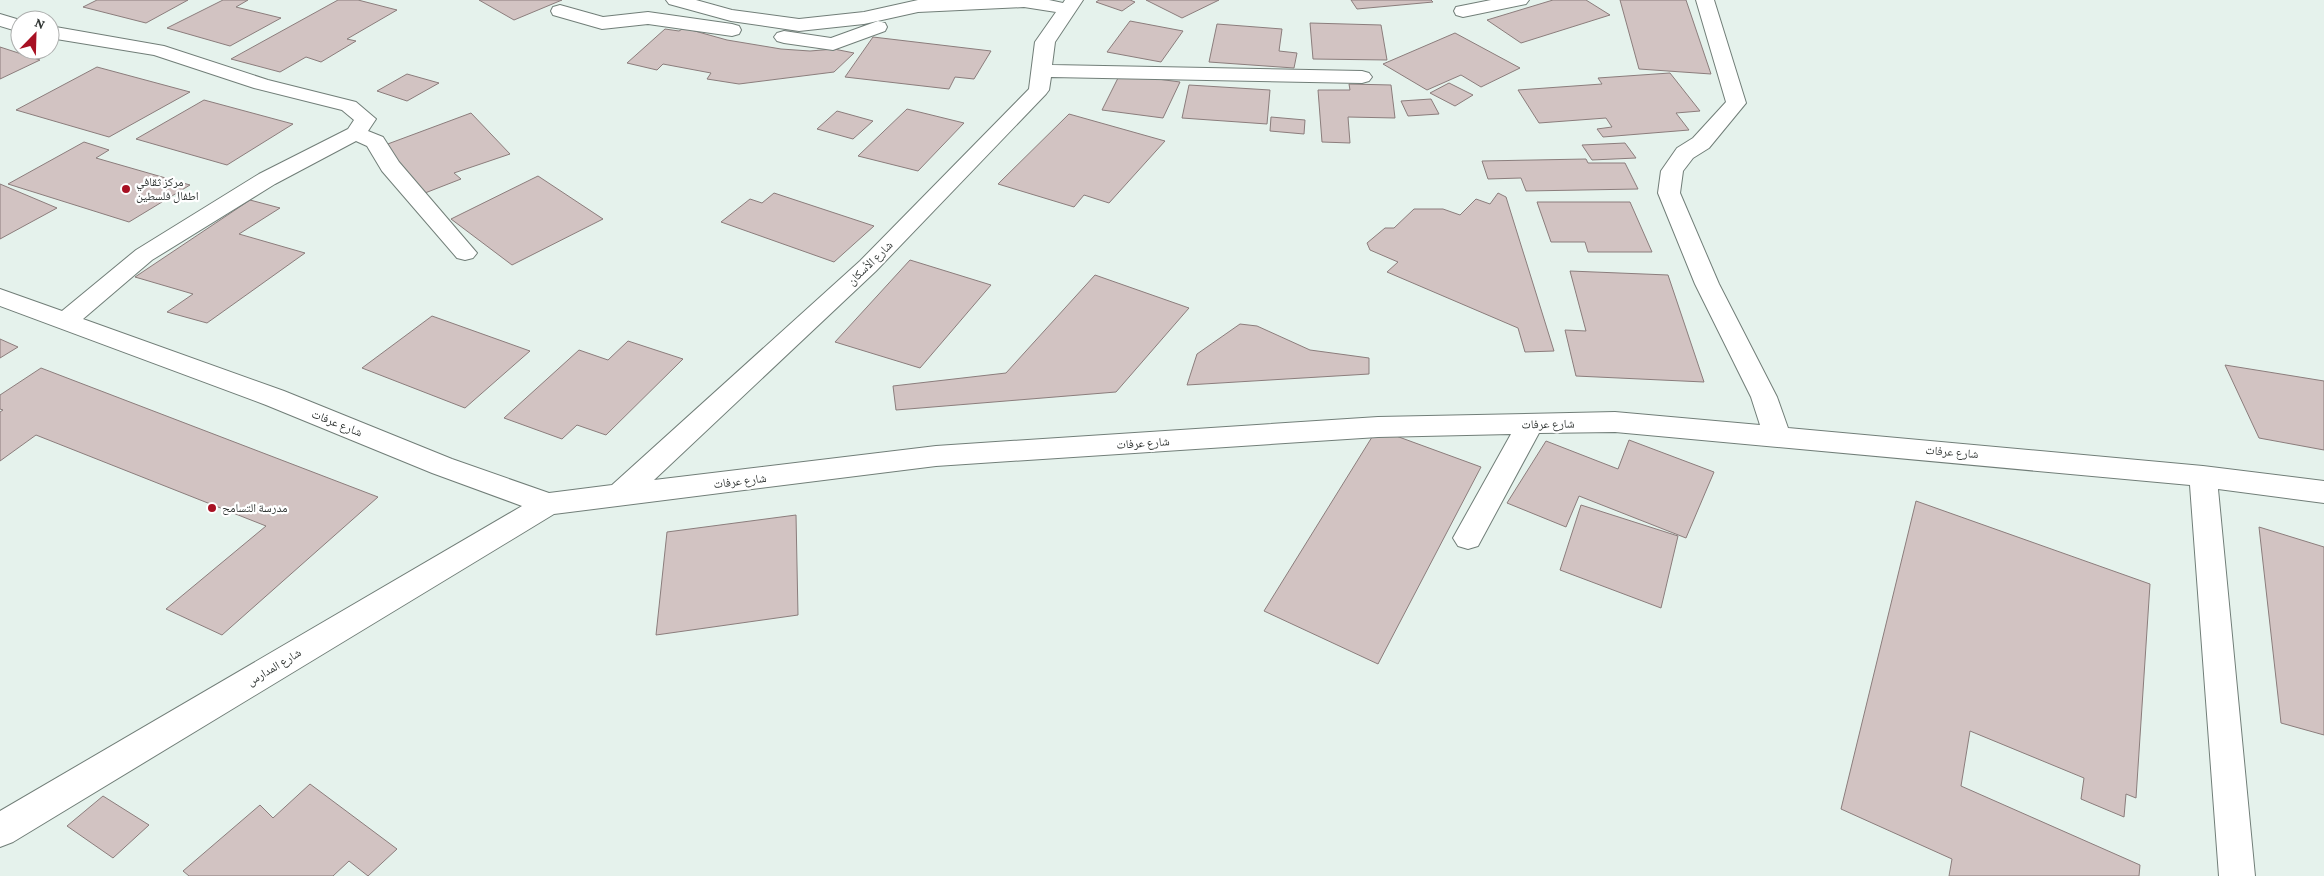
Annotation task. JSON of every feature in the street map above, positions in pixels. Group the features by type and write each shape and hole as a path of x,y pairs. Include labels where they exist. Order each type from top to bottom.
{"street":[{"path":"675,0 731,15 799,25 864,18 918,6 1024,1 1071,4"},
{"path":"1463,12 1520,0"},
{"path":"1705,0 1736,103 1701,143 1685,153 1672,171 1669,193 1707,284 1764,397 1777,436"},
{"name":"شارع الأسكان","path":"619,496 868,266 1040,90 1045,42 1071,4"},
{"path":"560,11 602,23 648,18 833,44 880,26 896,11"},
{"path":"60,34 157,50 261,84 349,106 366,119 355,133 267,179 144,255 66,320"},
{"path":"1042,71 1362,77"},
{"path":"355,133 374,142 390,166 465,253"},
{"name":"شارع عرفات","path":"0,297 275,398 442,466 548,504 936,456 1378,427 1615,422 2204,476 2324,492"},
{"path":"1468,538 1530,424"},
{"path":"2204,476 2237,876"},
{"name":"شارع المدارس","path":"0,830 548,504"}],"building":[{"path":"97,0 188,0 146,23 83,7"},
{"path":"223,0 248,0 236,7 281,18 230,46 167,28"},
{"path":"338,0 358,0 397,10 347,39 356,41 321,62 306,57 280,72 231,59"},
{"path":"479,0 562,0 514,20"},
{"path":"1099,0 1130,0 1135,2 1122,11 1096,2"},
{"path":"1146,0 1219,0 1182,18"},
{"path":"1351,0 1431,0 1433,2 1357,9"},
{"path":"1553,0 1586,0 1610,15 1521,43 1487,20"},
{"path":"1620,0 1686,0 1711,74 1639,69"},
{"path":"1130,21 1183,31 1161,62 1107,52"},
{"path":"1310,23 1381,25 1387,60 1313,59"},
{"path":"1217,24 1282,29 1279,51 1297,53 1294,68 1209,62"},
{"path":"684,28 727,40 781,49 810,51 834,49 854,53 834,72 739,84 707,79 711,73 663,64 657,70 627,63 665,29 679,31"},
{"path":"1455,33 1520,68 1481,87 1461,75 1427,90 1383,64"},
{"path":"873,37 991,51 974,79 955,77 949,89 845,77"},
{"path":"0,47 10,50 10,60 40,60 0,79"},
{"path":"97,67 190,92 109,137 16,110"},
{"path":"1670,73 1700,111 1676,113 1689,130 1603,137 1597,129 1612,127 1606,118 1539,123 1518,90 1602,84 1598,78"},
{"path":"407,74 439,83 407,101 377,91"},
{"path":"1120,74 1180,82 1163,118 1102,110"},
{"path":"1449,83 1473,95 1455,106 1430,93"},
{"path":"1349,84 1391,85 1395,118 1348,117 1350,143 1322,142 1318,90 1350,90"},
{"path":"1189,85 1270,90 1267,124 1182,118"},
{"path":"1431,99 1439,114 1408,116 1401,101"},
{"path":"204,100 293,124 227,165 136,139"},
{"path":"907,109 964,123 918,171 858,156"},
{"path":"837,111 873,121 853,139 817,129"},
{"path":"471,113 510,154 454,173 461,179 425,193 385,145"},
{"path":"1069,114 1165,141 1109,203 1084,195 1074,207 998,184"},
{"path":"1271,117 1305,120 1304,134 1270,131"},
{"path":"84,142 109,150 96,158 190,185 129,222 8,184"},
{"path":"1625,143 1636,158 1592,160 1582,145"},
{"path":"1586,159 1588,163 1625,163 1638,189 1526,191 1521,178 1488,179 1482,161"},
{"path":"538,176 603,219 512,265 451,219"},
{"path":"0,184 57,208 0,239"},
{"path":"774,193 874,226 834,262 721,222 750,199 762,203"},
{"path":"1498,193 1506,197 1554,351 1525,352 1518,328 1387,272 1398,262 1370,250 1367,243 1385,228 1394,228 1414,209 1443,209 1460,215 1476,199 1490,204"},
{"path":"250,200 280,208 239,234 305,253 207,323 167,312 193,294 135,277"},
{"path":"1537,202 1630,202 1652,252 1588,252 1585,242 1551,242"},
{"path":"910,260 991,285 920,368 835,342"},
{"path":"1570,271 1668,275 1704,382 1576,376 1565,330 1586,331"},
{"path":"1095,275 1189,308 1116,392 896,410 893,386 1006,373"},
{"path":"432,316 530,351 465,408 362,368"},
{"path":"1240,324 1257,326 1310,350 1369,358 1369,374 1187,385 1197,354"},
{"path":"0,339 18,347 0,358"},
{"path":"628,341 683,359 606,435 577,425 562,439 504,418 579,350 608,360"},
{"path":"2225,365 2324,381 2324,450 2259,438"},
{"path":"41,368 378,497 222,635 166,609 266,526 36,435 0,461 0,412 3,410 0,409 0,395"},
{"path":"1377,429 1481,467 1378,664 1264,611"},
{"path":"1629,440 1714,472 1686,538 1579,496 1566,527 1507,503 1546,441 1618,469"},
{"path":"1916,501 2150,584 2136,798 2126,794 2124,817 2081,799 2084,778 1970,731 1961,786 2140,865 2139,876 1949,876 1952,859 1841,809"},
{"path":"1581,505 1678,536 1661,608 1560,570"},
{"path":"796,515 798,615 656,635 667,532"},
{"path":"2259,527 2324,547 2324,735 2281,723"},
{"path":"310,784 397,849 368,876 349,861 333,876 189,876 183,871 260,805 273,818"},
{"path":"103,796 149,825 113,858 67,826"}],"place":[{"name":"مركز ثقافي اطفال فلسطين","path":"126,189"},
{"name":"مدرسة التسامح","path":"212,508"}]}
